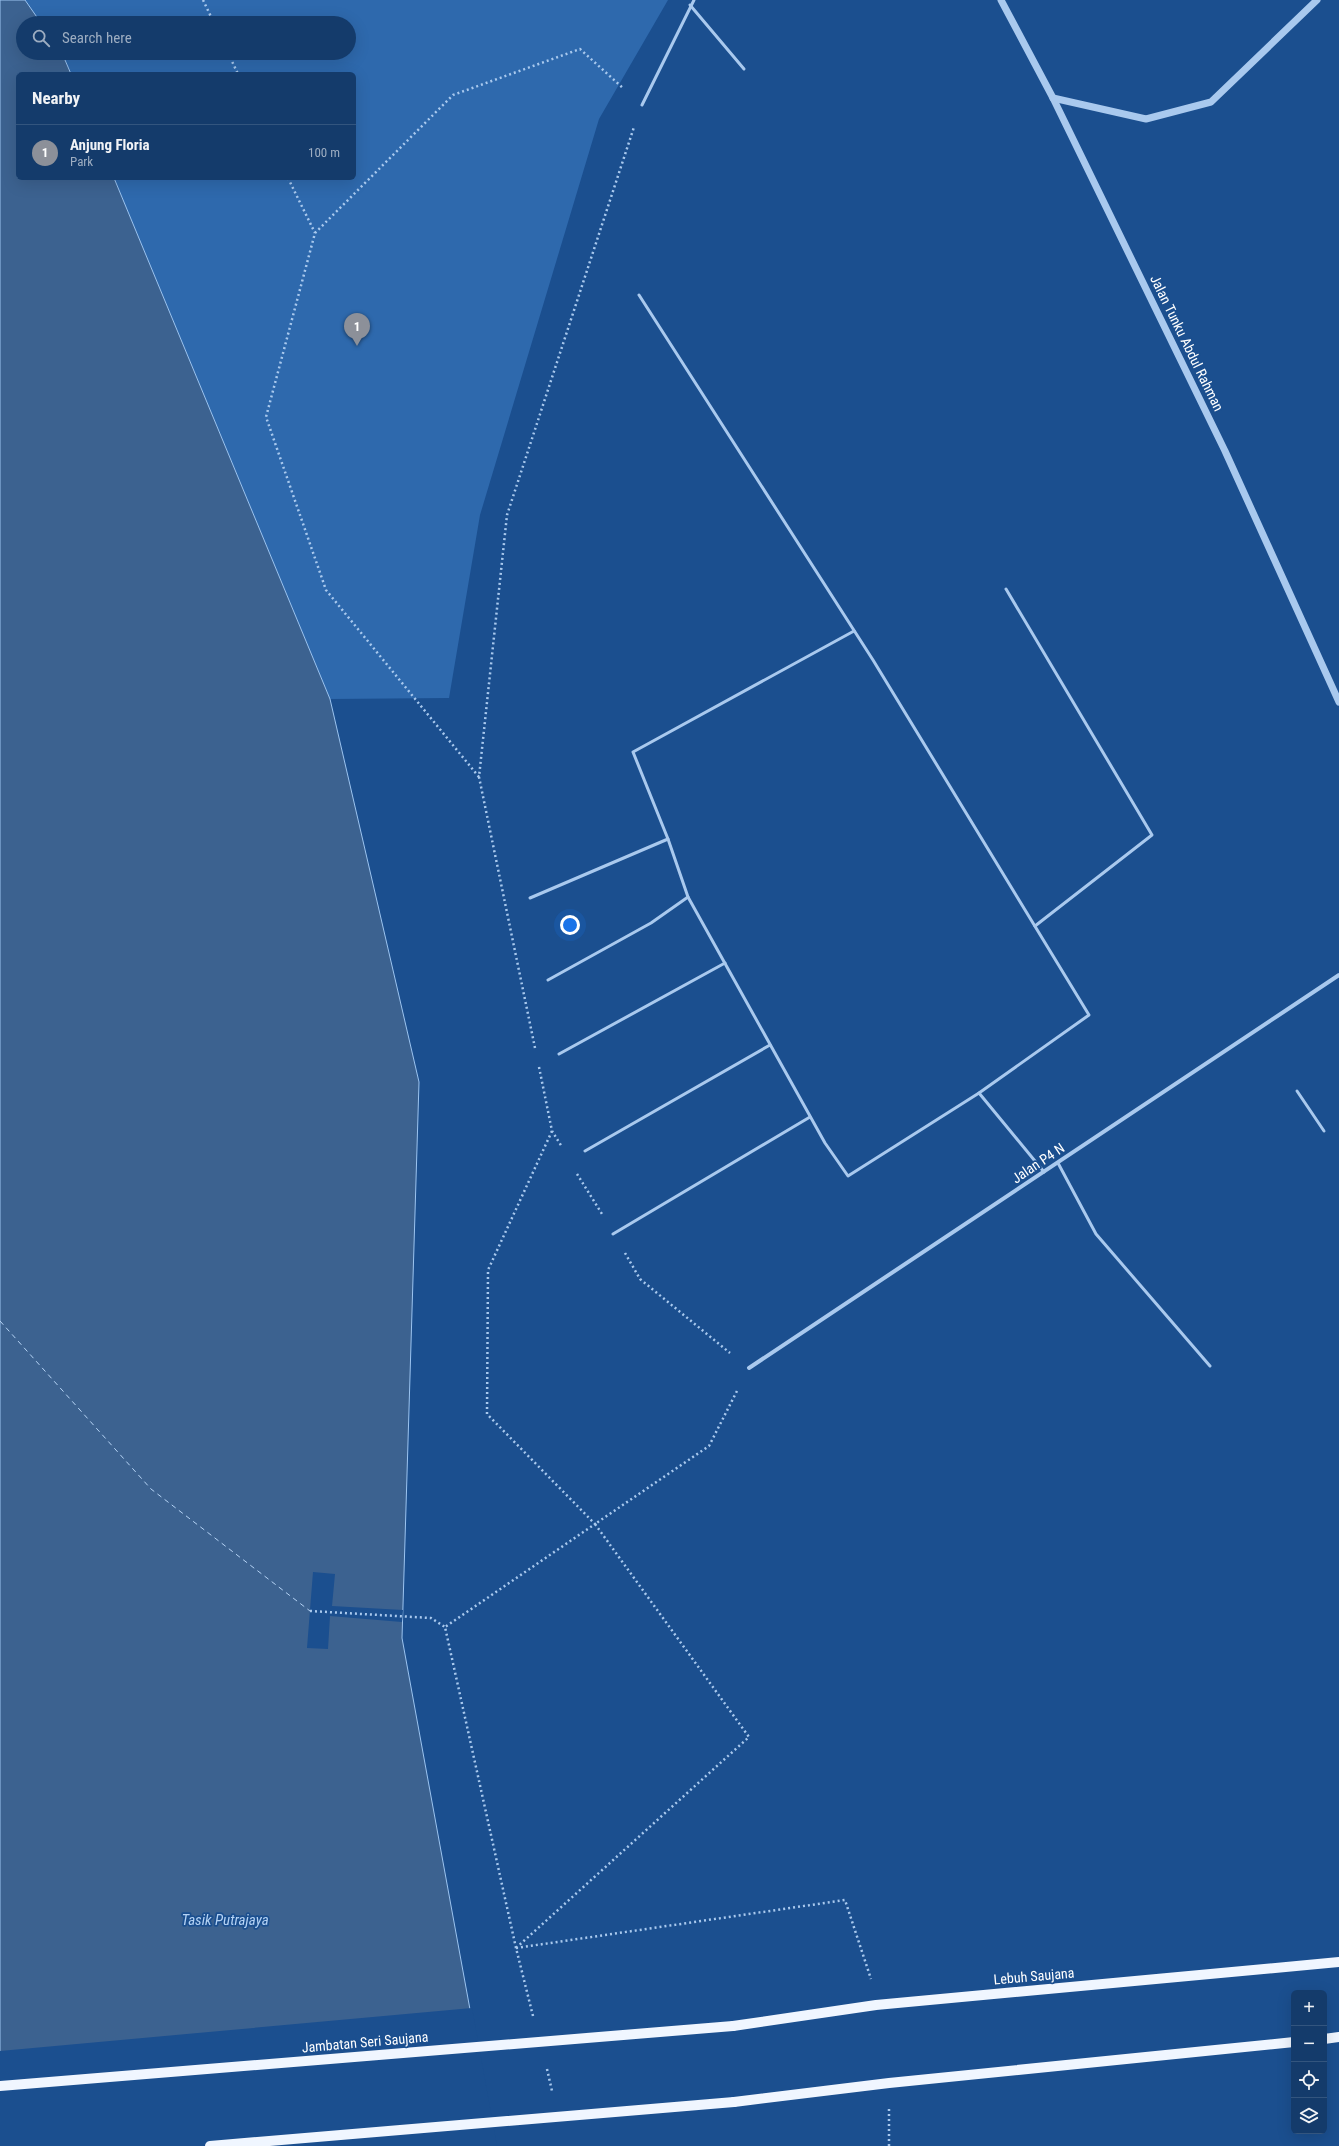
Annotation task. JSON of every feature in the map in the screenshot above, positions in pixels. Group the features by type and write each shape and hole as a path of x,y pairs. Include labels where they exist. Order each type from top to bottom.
{"main road":[{"name":"Lebuh Saujana","path":"733,2026 876,2004 1339,1962"},
{"name":"Jambatan Seri Saujana","path":"0,2086 733,2026"},
{"path":"1327,2039 1339,2038"},
{"path":"210,2146 734,2102 890,2082 1291,2042"}],"street":[{"name":"Jalan Tunku Abdul Rahman","path":"1001,0 1054,98 1225,451 1339,702"},
{"path":"1054,98 1146,119 1211,102 1317,0"},
{"name":"Jalan P4 N","path":"748,1368 1058,1164 1339,975"}],"lane":[{"path":"642,105 690,5 694,0"},
{"path":"690,5 744,69"},
{"path":"639,295 854,631 1089,1015 979,1093 848,1176 810,1118 688,897 668,839 633,752 854,631"},
{"path":"1006,589 1152,835 1035,926"},
{"path":"530,898 668,839"},
{"path":"548,980 651,923 688,897"},
{"path":"560,1054 725,963"},
{"path":"585,1150 770,1045"},
{"path":"1297,1091 1324,1131"},
{"path":"979,1093 1044,1172"},
{"path":"613,1234 810,1118"},
{"path":"1058,1164 1096,1234 1210,1366"}],"path":[{"path":"203,0 211,16"},
{"path":"479,777 326,590 266,417 315,233 453,95 580,49 642,105 507,515 479,777 536,1054"},
{"path":"231,60 237,72"},
{"path":"289,180 315,233"},
{"path":"538,1062 552,1131 564,1152"},
{"path":"516,1948 749,1737 595,1524 487,1414 488,1270 552,1131"},
{"path":"576,1172 604,1218"},
{"path":"445,1627 709,1446 748,1368 640,1279 624,1252"},
{"path":"310,1611 431,1618 445,1627 516,1948 533,2016"},
{"path":"516,1948 845,1900 869,1967 876,2004"},
{"path":"545,2062 553,2093"},
{"path":"889,2146 890,2082"}],"shaded area":[{"path":"25,0 668,0 599,119 480,515 449,698 330,699 115,180 356,180 356,72 70,72 65,60 356,60 356,16 36,16"}],"water":[{"name":"Tasik Putrajaya","path":"0,0 25,0 36,16 16,16 16,60 65,60 70,72 16,72 16,180 115,180 330,699 419,1082 402,1638 495,2146 0,2146"}],"pier":[{"path":"313,1572 335,1574 332,1606 403,1610 402,1622 330,1616 328,1649 307,1648"},
{"path":"472,2008 497,2146 0,2146 0,2051"}],"ferry route":[{"path":"0,1321 151,1489 310,1611"}],"place":[{"name":"Anjung Floria","path":"357,346"}]}
